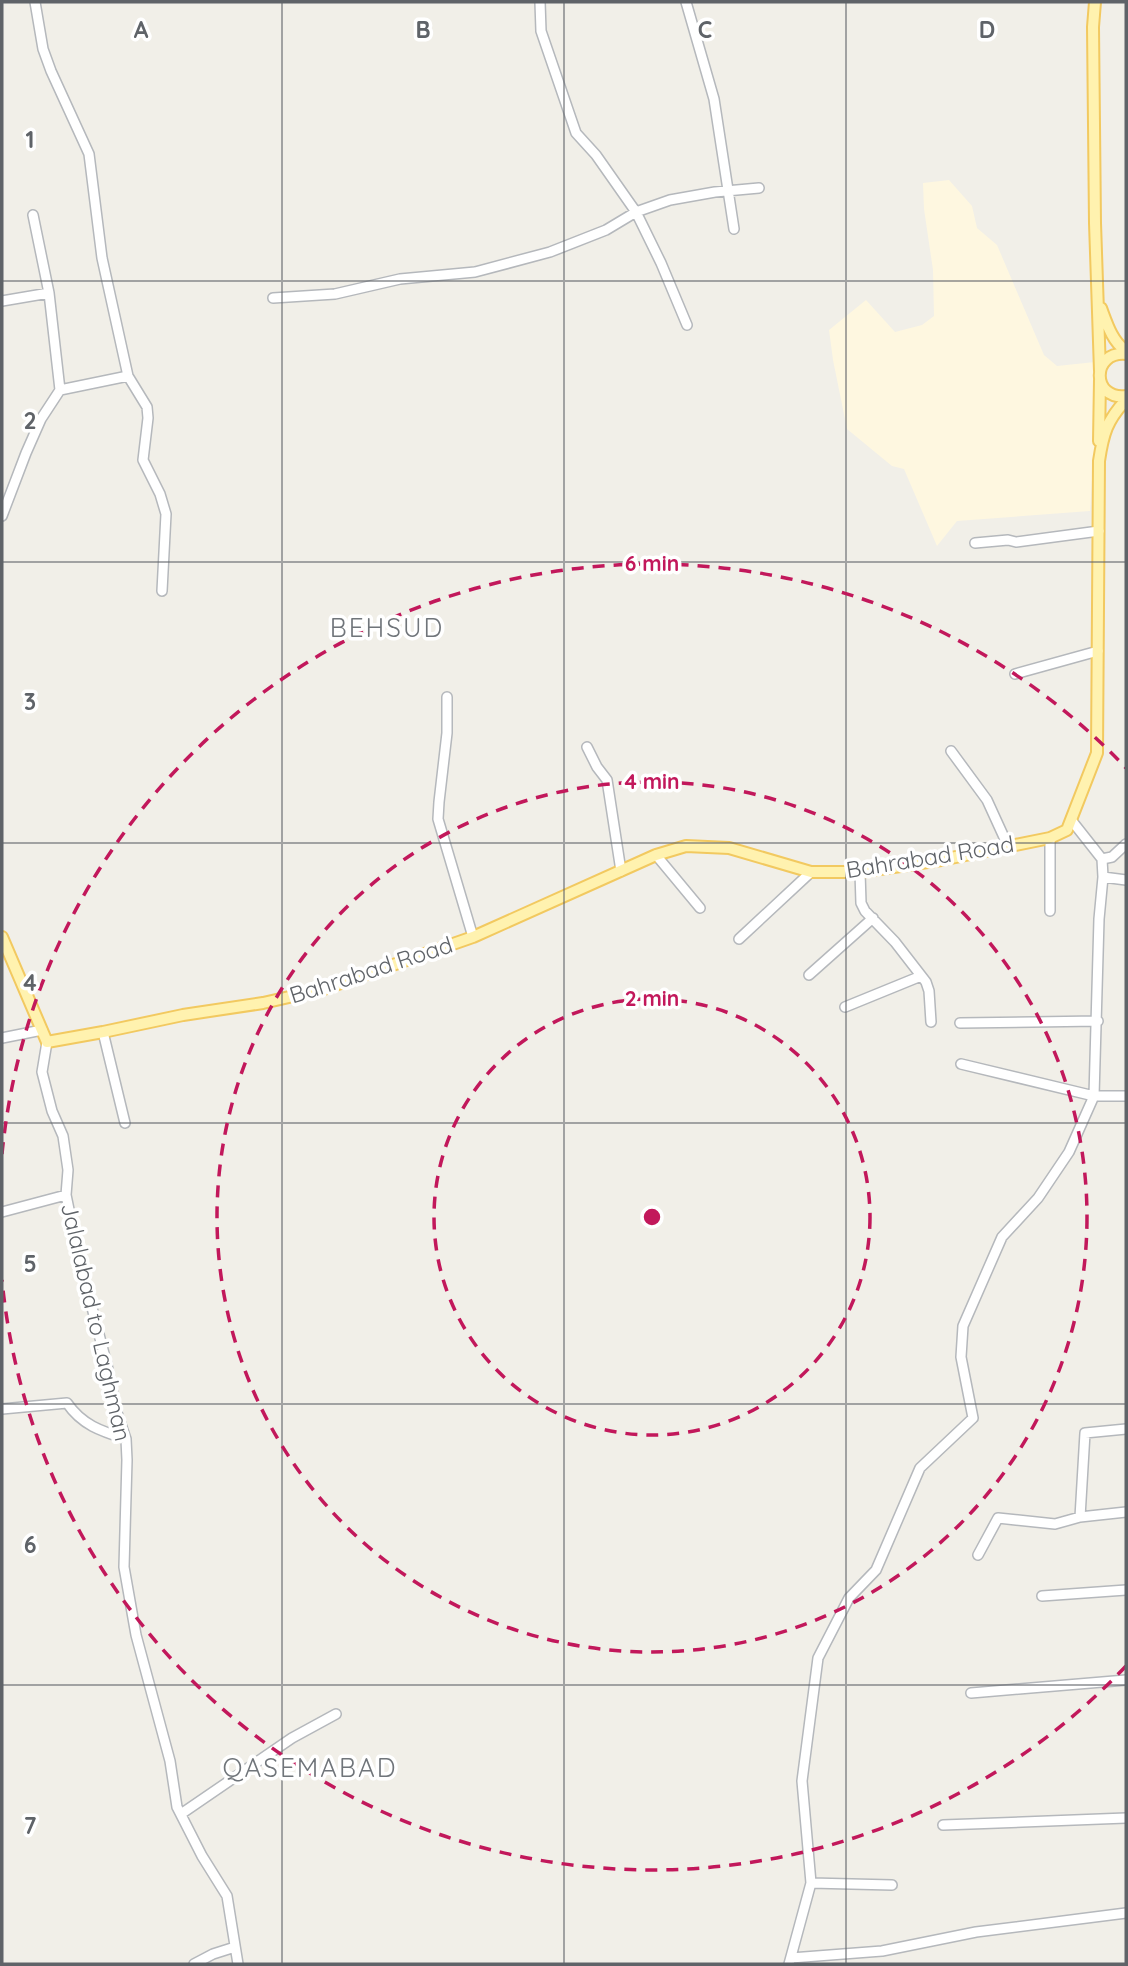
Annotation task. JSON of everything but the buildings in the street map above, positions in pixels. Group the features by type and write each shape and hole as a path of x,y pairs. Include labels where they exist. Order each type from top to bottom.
{"main road":[{"path":"1072,821 1097,753 1100,375 1094,171 1095,2"},
{"path":"1098,303 1111,333 1126,353"},
{"path":"1099,461 1103,436 1109,421 1126,398 1112,395 1102,386 1102,365 1112,355 1126,353"},
{"name":"Bahrabad Road","path":"47,1042 308,994 473,937 656,855 686,846 729,848 811,872 860,872 941,860 1050,838 1068,830 1072,821"},
{"path":"2,937 47,1042"}],"street":[{"path":"35,2 43,49 89,154 102,258 128,376 147,407 143,460 160,494 166,514 162,591"},
{"path":"540,2 541,31 576,133 596,155 636,212 687,325"},
{"path":"685,2 714,99 734,229"},
{"path":"273,298 335,294 400,279 475,272 550,252 606,230 636,212 670,200 759,188"},
{"path":"2,516 36,430 60,390 49,293 33,215"},
{"path":"2,302 49,293"},
{"path":"60,390 128,376"},
{"path":"975,543 1008,540 1016,542 1099,531"},
{"path":"1014,674 1098,651"},
{"path":"447,697 447,733 438,819 473,937"},
{"path":"587,747 607,780 621,872"},
{"path":"951,751 987,800 1008,846"},
{"path":"1072,821 1102,859 1094,1096 1069,1152 1038,1198 1002,1237 963,1326 961,1357 973,1418 920,1468 876,1570 849,1598 818,1658 802,1781 811,1883 790,1961 882,1951 976,1932 1126,1913"},
{"path":"1050,838 1050,911"},
{"path":"1102,859 1112,857 1125,848"},
{"path":"656,855 700,908"},
{"path":"739,939 811,872"},
{"path":"860,872 861,904 864,911 895,942 926,982 931,1022"},
{"path":"1103,877 1126,880"},
{"path":"809,975 873,918"},
{"path":"845,1007 921,976"},
{"path":"960,1023 1098,1021"},
{"path":"2,1038 42,1030"},
{"path":"103,1032 125,1123"},
{"name":"Jalalabad to Laghman","path":"47,1042 42,1072 52,1111 63,1136 68,1170 66,1195 116,1410 126,1439 124,1567 136,1635 170,1761 177,1807 202,1856 228,1896 238,1964"},
{"path":"961,1064 1094,1096 1126,1096"},
{"path":"2,1212 66,1195"},
{"path":"2,1409 66,1403 76,1416 100,1431 126,1439"},
{"path":"1080,1517 1085,1433 1126,1429"},
{"path":"978,1555 998,1518 1055,1524 1080,1517 1126,1512"},
{"path":"1042,1596 1126,1590"},
{"path":"971,1693 1126,1680"},
{"path":"181,1814 292,1738 336,1714"},
{"path":"943,1825 1126,1818"},
{"path":"811,1883 892,1885"},
{"path":"194,1964 235,1947"}],"shaded area":[{"path":"949,180 972,206 977,228 997,245 1044,355 1057,366 1095,362 1096,418 1090,511 957,521 937,546 904,469 892,466 847,429 829,330 866,300 895,332 922,325 934,316 933,270 923,183"}],"district":[{"name":"BEHSUD","path":"387,628"},
{"name":"QASEMABAD","path":"310,1768"}]}
